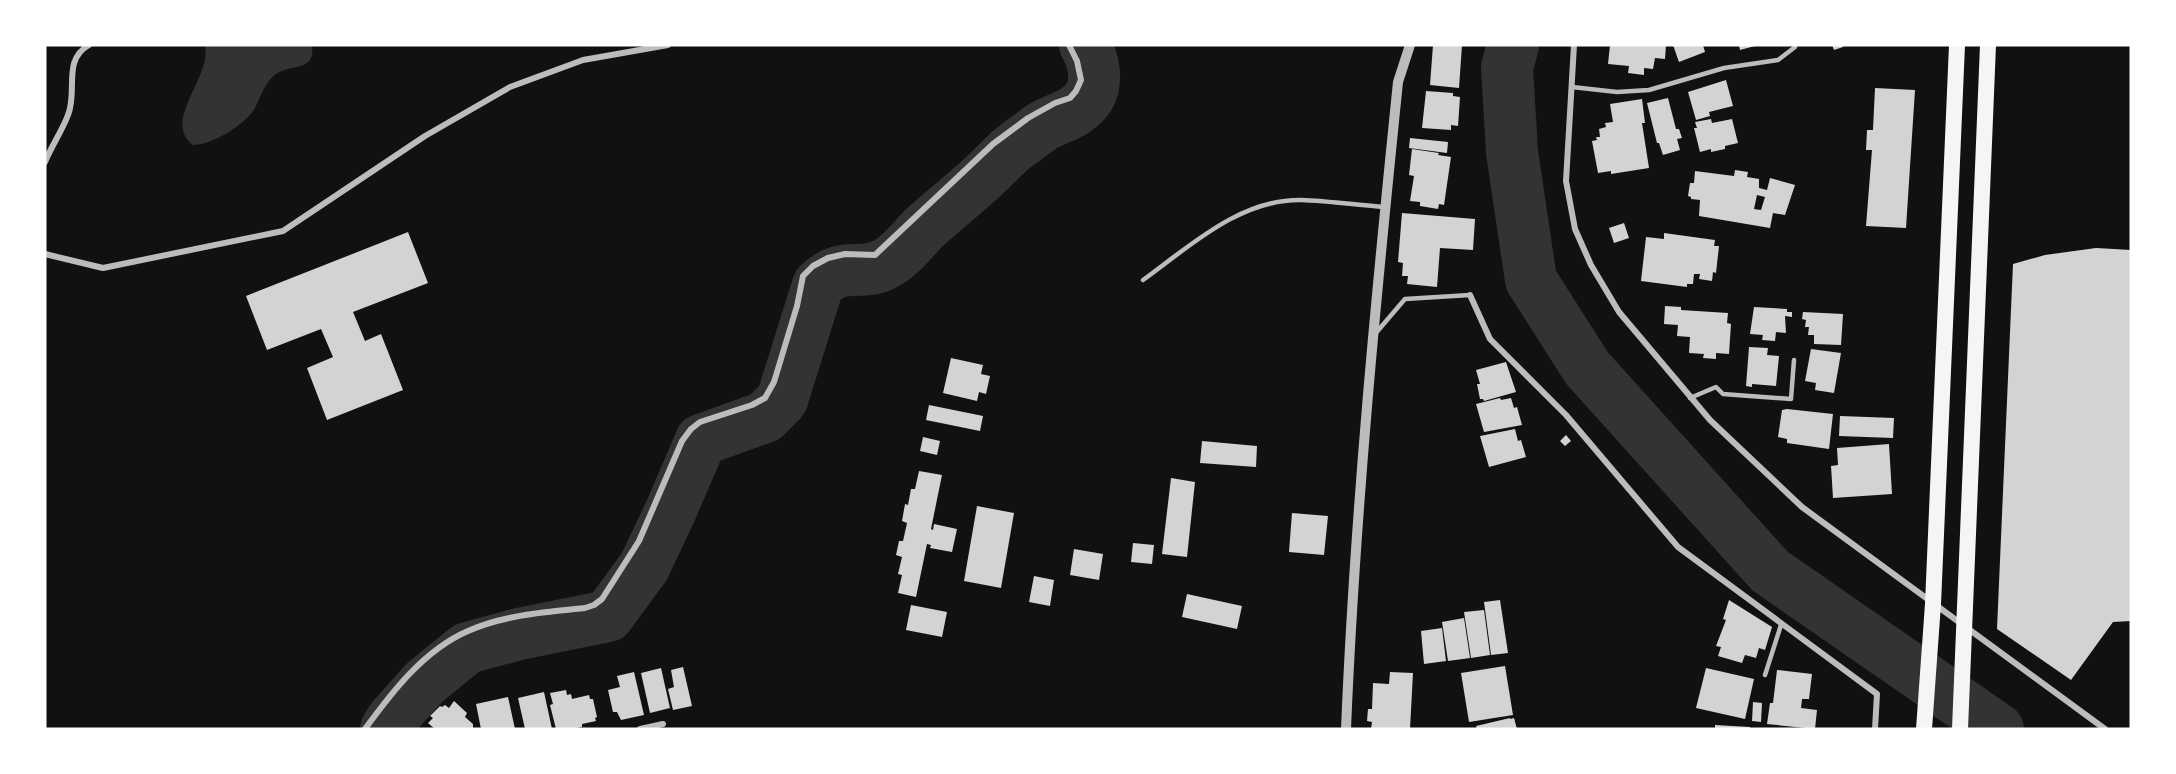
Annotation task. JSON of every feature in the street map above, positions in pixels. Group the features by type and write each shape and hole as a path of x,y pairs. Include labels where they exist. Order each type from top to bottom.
{"highway":[{"path":"1924,724 1933,603 1957,45"},
{"path":"1960,729 1988,45"}],"street":[{"path":"45,162 52,143 69,114 72,66 82,49 89,45"},
{"path":"45,254 104,268 283,231 425,136 510,87 583,60 668,45"},
{"path":"365,729 383,704 414,669 440,648 466,632 497,621 585,608 594,605 602,598 639,541 682,441 691,429 700,422 752,405 765,398 774,382 797,306 803,276 813,266 828,258 845,254 875,255 993,144 1028,118 1055,103 1070,98 1081,80 1077,61 1069,45"},
{"path":"1346,729 1356,548 1372,339 1398,82 1410,45"},
{"path":"1574,45 1566,181 1575,229 1591,265 1619,312 1690,398 1733,444 1802,507 2105,729"},
{"path":"1470,295 1491,339 1566,415 1678,547 1876,694 1875,729"},
{"path":"640,729 663,724"}],"lane":[{"path":"1572,87 1617,92 1650,90 1724,68 1778,60 1795,47 1794,45"},
{"path":"1143,280 1223,222 1261,205 1299,200 1385,208"},
{"path":"1372,339 1405,299 1470,295"},
{"path":"1690,398 1716,387 1723,394 1791,399 1794,360"},
{"path":"1765,675 1781,625"}],"shaded area":[{"path":"205,45 312,45 312,53 308,63 282,71 272,77 255,108 244,121 218,138 193,145 185,135 182,124 202,71"}],"building":[{"path":"1433,45 1462,45 1459,88 1430,85"},
{"path":"1610,45 1666,45 1665,59 1655,58 1653,69 1644,68 1644,75 1628,73 1629,66 1608,64"},
{"path":"1673,45 1703,45 1705,52 1679,62"},
{"path":"1739,45 1754,45 1755,46 1740,50"},
{"path":"1832,45 1843,45 1843,47 1834,50"},
{"path":"1726,80 1733,106 1709,112 1710,116 1696,120 1688,92"},
{"path":"1875,88 1915,90 1906,228 1866,226 1872,150 1866,150 1867,130 1873,130"},
{"path":"1426,91 1453,93 1453,96 1460,97 1458,126 1451,125 1451,130 1422,128"},
{"path":"1668,98 1676,129 1679,129 1682,138 1677,139 1680,150 1663,155 1657,143 1647,103"},
{"path":"1642,99 1645,123 1642,123 1649,168 1611,174 1611,171 1598,173 1592,141 1600,137 1599,129 1606,127 1605,123 1613,122 1610,104"},
{"path":"1711,119 1712,123 1732,119 1738,143 1725,146 1725,149 1700,152 1694,128 1697,128 1695,122"},
{"path":"1410,138 1448,142 1447,153 1409,148"},
{"path":"1412,149 1451,157 1444,205 1439,204 1438,209 1420,206 1420,202 1410,201 1414,176 1409,175"},
{"path":"1735,170 1748,172 1747,177 1759,179 1759,188 1767,190 1770,178 1795,185 1785,215 1773,213 1770,228 1699,216 1700,200 1691,199 1688,196 1690,183 1694,183 1695,171 1734,176","holes":["1757,195 1765,197 1761,210 1754,209"]},
{"path":"1402,213 1475,219 1473,250 1440,248 1437,287 1407,284 1408,276 1402,276 1403,263 1398,262"},
{"path":"1624,223 1629,238 1614,243 1609,228"},
{"path":"408,232 428,283 353,312 365,341 381,334 403,390 327,420 307,368 333,357 321,329 267,350 246,296"},
{"path":"1664,233 1715,240 1714,246 1719,246 1716,273 1713,272 1712,281 1699,279 1700,274 1694,274 1693,284 1687,284 1687,287 1641,281 1646,237 1664,239"},
{"path":"2096,248 2131,250 2131,621 2113,622 2071,680 1997,629 2013,264 2045,255"},
{"path":"1665,306 1681,307 1681,310 1728,313 1727,323 1731,324 1729,354 1716,353 1716,359 1703,358 1704,354 1689,353 1690,337 1677,336 1678,325 1664,324"},
{"path":"1754,307 1787,309 1787,312 1792,312 1792,317 1785,316 1786,333 1776,332 1775,341 1762,340 1763,335 1750,334"},
{"path":"1803,312 1843,314 1841,345 1814,344 1814,335 1808,335 1809,327 1805,327 1806,320 1802,319"},
{"path":"1749,347 1768,348 1767,355 1779,356 1776,386 1752,384 1752,387 1746,386"},
{"path":"1811,349 1841,353 1834,393 1815,390 1816,383 1805,381"},
{"path":"951,358 983,365 981,374 990,376 986,394 979,392 977,401 943,393"},
{"path":"1506,362 1516,392 1484,401 1480,399 1477,384 1480,384 1476,370"},
{"path":"1500,398 1501,400 1511,398 1514,408 1517,407 1522,425 1484,432 1476,404"},
{"path":"929,405 983,416 980,431 926,420"},
{"path":"1782,410 1833,414 1829,449 1787,443 1787,439 1778,437"},
{"path":"1840,416 1894,418 1893,438 1839,436"},
{"path":"1515,429 1526,457 1489,467 1480,436"},
{"path":"1566,435 1571,441 1565,446 1560,441"},
{"path":"923,437 940,441 937,455 920,451"},
{"path":"1202,441 1257,446 1256,467 1200,463"},
{"path":"1889,444 1892,494 1833,498 1831,466 1838,465 1837,448"},
{"path":"919,471 942,475 931,529 933,530 934,524 957,529 952,552 930,548 931,545 927,544 916,597 898,593 902,575 898,574 902,557 896,555 899,541 903,541 907,523 902,521 905,504 908,505 911,489 915,489"},
{"path":"1171,478 1195,482 1187,557 1162,554"},
{"path":"977,506 1014,513 1001,588 964,581"},
{"path":"1292,513 1328,516 1324,555 1289,552"},
{"path":"1133,543 1154,545 1152,564 1131,562"},
{"path":"1074,549 1103,554 1099,580 1070,575"},
{"path":"1034,576 1054,580 1050,606 1029,602"},
{"path":"1187,594 1242,606 1237,629 1182,617"},
{"path":"1500,600 1508,653 1491,655 1484,602"},
{"path":"1729,600 1772,627 1765,650 1759,648 1756,658 1745,655 1742,663 1718,656 1721,647 1716,646 1726,620 1723,619"},
{"path":"911,605 947,612 942,637 906,630"},
{"path":"1484,610 1490,655 1471,658 1464,612"},
{"path":"1464,618 1470,658 1448,661 1442,622"},
{"path":"1442,628 1446,661 1424,664 1421,631"},
{"path":"1505,666 1513,715 1469,722 1461,673"},
{"path":"683,667 692,706 673,710 668,689 674,687 671,670"},
{"path":"661,668 670,708 650,713 641,673"},
{"path":"1706,668 1754,679 1745,719 1696,708"},
{"path":"1777,670 1812,674 1809,699 1802,699 1801,708 1817,710 1815,729 1767,724 1770,703 1773,703"},
{"path":"634,672 644,715 621,720 617,712 613,712 608,690 620,687 617,676"},
{"path":"1390,672 1413,673 1410,729 1371,729 1372,722 1367,721 1368,709 1372,709 1373,683 1389,684"},
{"path":"566,690 567,695 571,694 572,699 589,695 590,699 593,699 596,721 572,729 556,729 550,705 553,704 550,693"},
{"path":"544,692 552,729 525,729 518,698"},
{"path":"508,697 515,729 481,729 476,704"},
{"path":"454,701 467,713 465,717 473,724 473,729 435,729 428,723 433,718 430,716 440,706 445,705 449,708"},
{"path":"1753,702 1762,703 1761,722 1752,721"},
{"path":"1514,718 1517,729 1477,729 1476,726"},
{"path":"1715,725 1750,727 1750,729 1715,729"}],"waterway":[{"path":"386,729 424,683 467,648 519,634 608,616 644,567 701,440 765,417 782,400 818,285 836,273 867,270 891,261 925,227 1013,148 1043,126 1085,103 1092,91 1094,78 1093,64 1085,45"},
{"path":"1513,45 1507,68 1512,152 1531,280 1587,368 1770,571 1998,729"}]}
